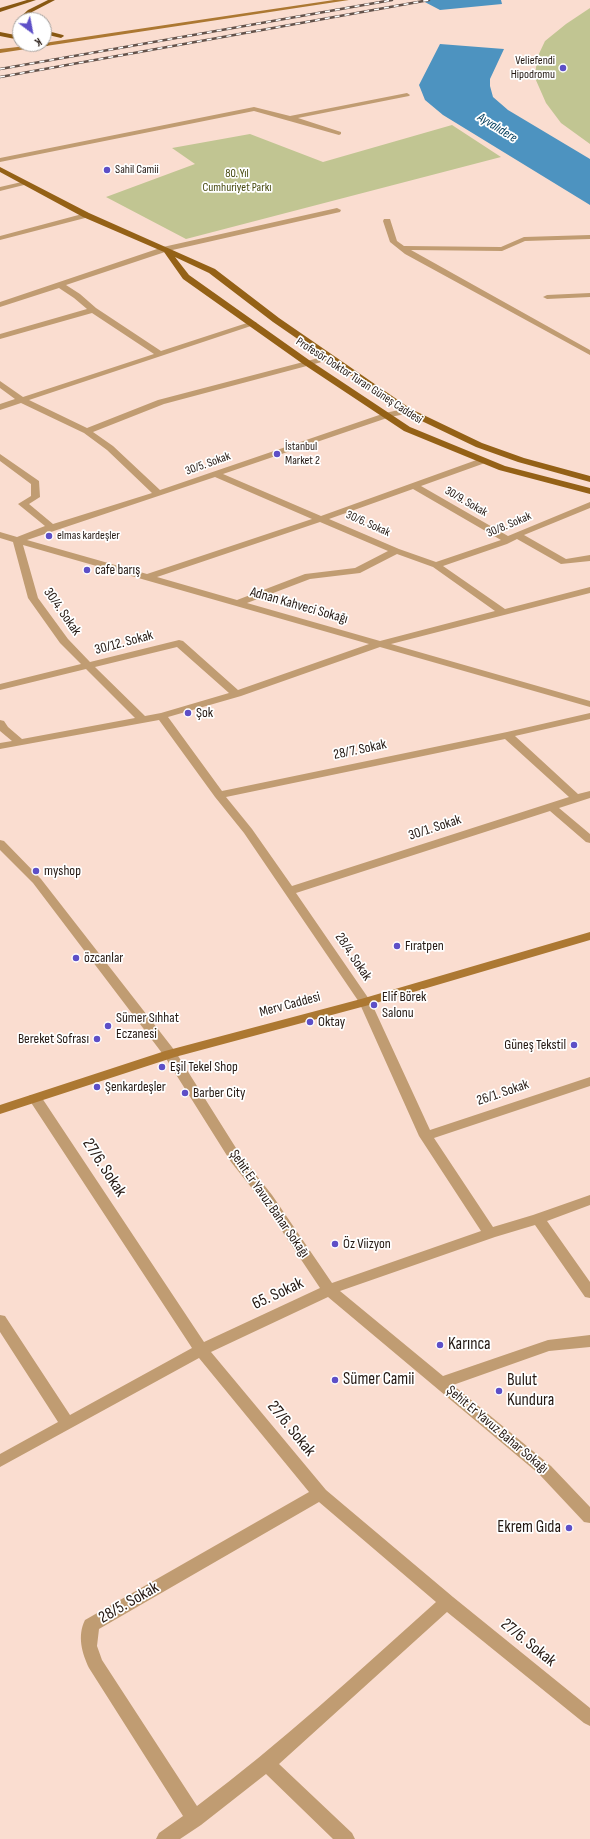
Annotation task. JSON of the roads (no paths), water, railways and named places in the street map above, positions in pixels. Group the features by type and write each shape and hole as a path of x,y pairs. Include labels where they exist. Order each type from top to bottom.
{"highway":[{"path":"0,10 33,0"},
{"path":"29,12 52,0"},
{"path":"0,34 12,36"},
{"path":"52,34 61,36"}],"main road":[{"path":"52,42 70,41 346,0"},
{"path":"52,39 61,36 198,22"},
{"path":"61,36 70,41"},
{"path":"0,44 12,43"},
{"path":"0,51 12,49"},
{"name":"Profesör Doktor Turan Güneş Caddesi","path":"0,169 86,215 166,249 212,271 276,320 408,412 479,445 521,460 590,479"},
{"name":"Profesör Doktor Turan Güneş Caddesi","path":"166,249 186,276 306,362 407,429 502,468 590,491"},
{"name":"Merv Caddesi","path":"0,1110 170,1054 366,1002 590,936"}],"street":[{"path":"290,118 407,95"},
{"path":"0,160 254,109 339,133"},
{"path":"0,189 26,183"},
{"path":"1,304 166,249 337,210"},
{"path":"0,238 86,215"},
{"path":"387,221 394,242 402,248 590,353"},
{"path":"402,248 502,249 524,239 590,237"},
{"path":"60,285 78,296 93,310 160,354"},
{"path":"547,297 590,295"},
{"path":"0,337 93,310"},
{"path":"0,407 253,324"},
{"path":"87,431 161,402 306,362 330,357"},
{"path":"0,384 22,400 87,431 110,448 158,494"},
{"name":"30/5. Sokak","path":"17,540 52,527 158,494 388,415 408,412"},
{"path":"0,457 36,483 35,497 23,504 52,527"},
{"path":"147,577 322,518 482,461"},
{"name":"30/6. Sokak","path":"215,474 322,518 396,551 436,565 503,612"},
{"name":"30/9. Sokak","path":"414,486 507,539"},
{"name":"30/8. Sokak","path":"436,565 504,542 507,539 590,505"},
{"name":"Adnan Kahveci Sokağı","path":"0,535 590,704"},
{"path":"517,535 564,562 590,558"},
{"name":"30/4. Sokak","path":"17,540 33,598 64,641 143,720"},
{"path":"238,602 308,576 357,571 396,551"},
{"path":"0,746 162,716 237,694 382,644 590,590"},
{"name":"30/12. Sokak","path":"0,687 179,643 237,694"},
{"name":"28/4. Sokak","path":"162,716 219,795 248,831 366,1002 426,1136 490,1233"},
{"name":"28/7. Sokak","path":"219,795 507,735 590,716"},
{"path":"0,723 4,729 21,743"},
{"path":"507,735 576,798"},
{"name":"30/1. Sokak","path":"289,891 590,794"},
{"path":"551,806 590,840"},
{"name":"Şehit Er Yavuz Bahar Sokağı","path":"0,843 37,881 170,1054 236,1159 266,1198 329,1290 546,1470 590,1517"},
{"name":"26/1. Sokak","path":"426,1136 590,1081"},
{"name":"27/6. Sokak","path":"35,1098 201,1350 320,1494 447,1602 590,1718"},
{"name":"65. Sokak","path":"0,1461 201,1350 329,1290 490,1233 538,1219 590,1200"},
{"path":"538,1219 590,1293"},
{"path":"0,1320 67,1424"},
{"path":"441,1383 548,1346 590,1341"},
{"name":"28/5. Sokak","path":"195,1819 95,1663 89,1646 91,1625 320,1494"},
{"path":"165,1839 195,1819 267,1764 447,1602"},
{"path":"267,1764 346,1839"}],"water":[{"path":"421,0 501,0 502,4 440,10"},
{"name":"Ayvalıdere","path":"440,44 504,49 490,79 493,97 508,110 590,159 590,205 443,115 425,100 419,85"}],"railway":[{"path":"0,69 392,0"},
{"path":"0,77 429,0"}],"place":[{"name":"Veliefendi Hipodromu","path":"563,68"},
{"name":"Sahil Camii","path":"107,170"},
{"name":"İstanbul Market 2","path":"277,454"},
{"name":"elmas kardeşler","path":"49,536"},
{"name":"cafe barış","path":"87,570"},
{"name":"Şok","path":"188,713"},
{"name":"myshop","path":"36,871"},
{"name":"Fıratpen","path":"397,946"},
{"name":"özcanlar","path":"76,958"},
{"name":"Elif Börek Salonu","path":"374,1005"},
{"name":"Oktay","path":"310,1022"},
{"name":"Sümer Sıhhat Eczanesi","path":"108,1026"},
{"name":"Bereket Sofrası","path":"97,1039"},
{"name":"Güneş Tekstil","path":"574,1045"},
{"name":"Eşil Tekel Shop","path":"162,1067"},
{"name":"Şenkardeşler","path":"97,1087"},
{"name":"Barber City","path":"185,1093"},
{"name":"Öz Viizyon","path":"335,1244"},
{"name":"Karınca","path":"440,1345"},
{"name":"Sümer Camii","path":"335,1380"},
{"name":"Bulut Kundura","path":"499,1391"},
{"name":"Ekrem Gıda","path":"569,1528"}],"park label":[{"name":"80. Yıl Cumhuriyet Parkı","path":"237,181"}]}
